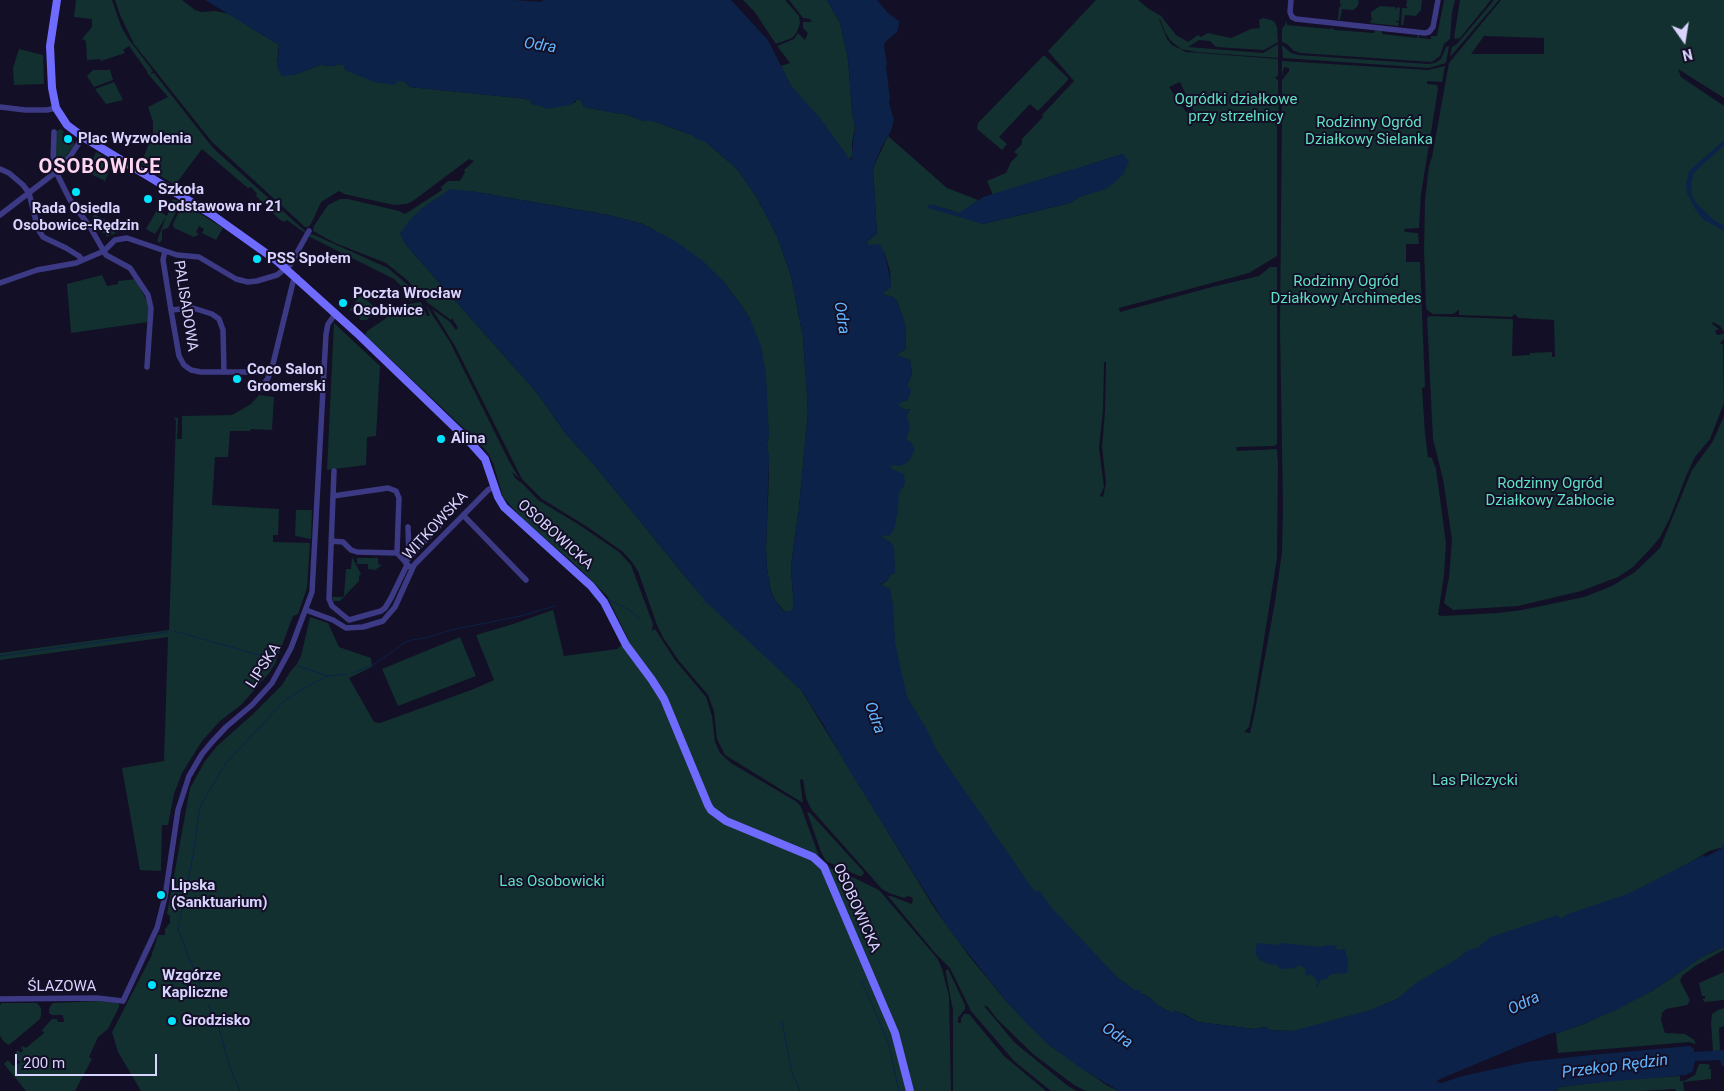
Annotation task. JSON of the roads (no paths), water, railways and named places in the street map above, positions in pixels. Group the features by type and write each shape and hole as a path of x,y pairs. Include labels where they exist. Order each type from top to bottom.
{"street":[{"name":"OSOBOWICKA","path":"57,0 52,24 50,50 52,93 56,108 67,125 219,219 297,277 476,448 488,463 504,507 586,582 604,602 626,645 664,699 711,810 726,821 813,858 824,866 895,1033 910,1091"},
{"path":"1291,0 1290,12 1292,17 1296,19 1425,32 1429,32 1433,27 1438,0"},
{"path":"0,107 25,110 56,108"},
{"path":"54,132 53,163 70,200 90,227 108,257 130,268 148,295 151,308 147,367"},
{"path":"0,215 57,171 84,137"},
{"path":"0,169 9,173 29,192 37,225 43,237 66,248 82,260"},
{"path":"0,283 37,270 69,265 104,251 115,240 123,238 132,239 177,255 199,257 231,277 244,282 261,280 277,275 290,265 309,231"},
{"name":"PALISADOWA","path":"165,251 163,260 171,310 179,356 184,365 196,372 270,372"},
{"path":"260,390 270,372 293,282 297,277"},
{"path":"171,310 193,308 212,314 220,321 223,330 224,372"},
{"name":"LIPSKA","path":"124,1001 157,928 162,912 178,810 190,776 202,754 212,742 226,727 252,706 272,683 288,654 312,592 326,329 331,318 336,313"},
{"path":"334,471 329,601 332,606 349,620 381,611 385,608 408,563 439,526"},
{"name":"WITKOWSKA","path":"306,610 333,620 346,628 356,628 387,618 395,607 408,563 495,486"},
{"path":"333,496 388,488 396,491 399,498 397,553"},
{"path":"463,514 526,580"},
{"path":"408,527 408,563"},
{"path":"331,541 342,542 351,550 357,552 397,553 408,563"},
{"name":"ŚLAZOWA","path":"0,999 97,998 124,1001"}],"water":[{"path":"205,0 515,0 541,2 543,0 731,0 768,40 791,86 821,119 851,161 855,128 848,59 840,23 827,0 877,0 888,13 899,21 899,24 897,32 884,45 889,103 894,120 891,131 881,148 873,168 877,234 868,240 867,243 869,245 879,244 884,251 891,287 884,292 884,295 893,297 897,301 905,324 906,349 896,355 910,360 912,375 908,386 911,389 907,400 898,404 904,410 911,409 906,416 910,427 906,440 910,441 915,449 909,461 901,466 892,465 890,468 904,474 905,484 899,494 894,530 889,536 883,535 882,537 894,547 895,573 890,575 887,581 880,584 890,589 893,604 895,642 907,697 936,749 1035,892 1039,890 1052,908 1117,977 1134,990 1140,990 1142,994 1149,997 1157,1005 1173,1013 1175,1010 1198,1022 1254,1029 1267,1027 1270,1030 1293,1031 1370,1010 1397,999 1416,983 1457,959 1468,950 1477,948 1490,937 1558,915 1560,919 1568,914 1630,893 1704,855 1705,857 1711,854 1722,848 1724,844 1724,948 1720,948 1702,957 1652,991 1618,1009 1586,1023 1526,1043 1437,1082 1441,1083 1463,1076 1526,1062 1690,1046 1694,1049 1694,1052 1724,1050 1724,1066 1722,1066 1720,1060 1695,1061 1693,1071 1686,1075 1559,1087 1556,1091 1119,1091 1082,1069 1049,1045 1028,1025 1007,1002 948,928 801,690 706,602 596,467 566,434 537,393 406,245 400,233 421,209 450,189 608,215 643,224 675,241 703,261 723,281 739,302 750,319 761,346 766,374 769,436 767,443 769,456 767,569 771,591 775,600 783,611 788,612 794,607 791,570 808,411 803,337 791,276 777,236 756,196 737,169 707,143 692,135 653,121 644,121 622,113 584,107 581,100 577,99 571,105 546,109 539,105 532,105 530,100 518,98 409,87 405,82 399,81 394,85 374,82 345,70 344,66 338,64 335,66 320,65 294,75 282,76 277,68 279,45"},
{"path":"1724,140 1724,145 1694,173 1691,184 1692,196 1698,205 1714,220 1724,226 1724,231 1703,219 1695,209 1687,193 1686,185 1689,171"},
{"path":"1123,154 1129,162 1123,175 1106,189 1079,197 1070,203 983,224 928,208 929,204 959,213 983,197"},
{"path":"1259,943 1276,945 1282,943 1319,947 1337,946 1336,950 1345,949 1348,961 1347,973 1331,974 1327,979 1321,980 1317,987 1318,982 1311,974 1306,976 1305,968 1298,965 1296,968 1280,969 1277,965 1268,964 1260,960 1256,955 1256,946"}],"waterway":[{"path":"606,599 628,609 639,618"},
{"path":"702,604 706,602"},
{"path":"352,673 372,666 411,640 521,616 555,606"},
{"path":"174,631 277,660"},
{"path":"0,656 167,632"},
{"path":"298,666 328,676"},
{"path":"206,1001 178,929 202,803 226,763 285,700 328,676 347,674"},
{"path":"862,981 888,1042 899,1091"},
{"path":"208,1005 218,1024 230,1068 240,1091"},
{"path":"782,1022 792,1073 800,1091"}],"place":[{"name":"Plac Wyzwolenia","path":"68,139"},
{"name":"Rada Osiedla Osobowice-Rędzin","path":"76,192"},
{"name":"Szkoła Podstawowa nr 21","path":"148,199"},
{"name":"PSS Społem","path":"257,259"},
{"name":"Poczta Wrocław Osobiwice","path":"343,303"},
{"name":"Coco Salon Groomerski","path":"237,379"},
{"name":"Alina","path":"441,439"},
{"name":"Lipska (Sanktuarium)","path":"161,895"},
{"name":"Wzgórze Kapliczne","path":"152,985"},
{"name":"Grodzisko","path":"172,1021"}],"district":[{"name":"OSOBOWICE","path":"100,168"}],"water label":[{"name":"Odra","path":"540,46"},
{"name":"Odra","path":"841,318"},
{"name":"Odra","path":"874,718"},
{"name":"Odra","path":"1524,1004"},
{"name":"Odra","path":"1117,1036"},
{"name":"Przekop Rędzin","path":"1615,1067"}],"park label":[{"name":"Ogródki działkowe przy strzelnicy","path":"1236,108"},
{"name":"Rodzinny Ogród Działkowy Sielanka","path":"1369,132"},
{"name":"Rodzinny Ogród Działkowy Archimedes","path":"1346,290"},
{"name":"Rodzinny Ogród Działkowy Zabłocie","path":"1550,492"},
{"name":"Las Pilczycki","path":"1475,781"},
{"name":"Las Osobowicki","path":"552,882"}]}
